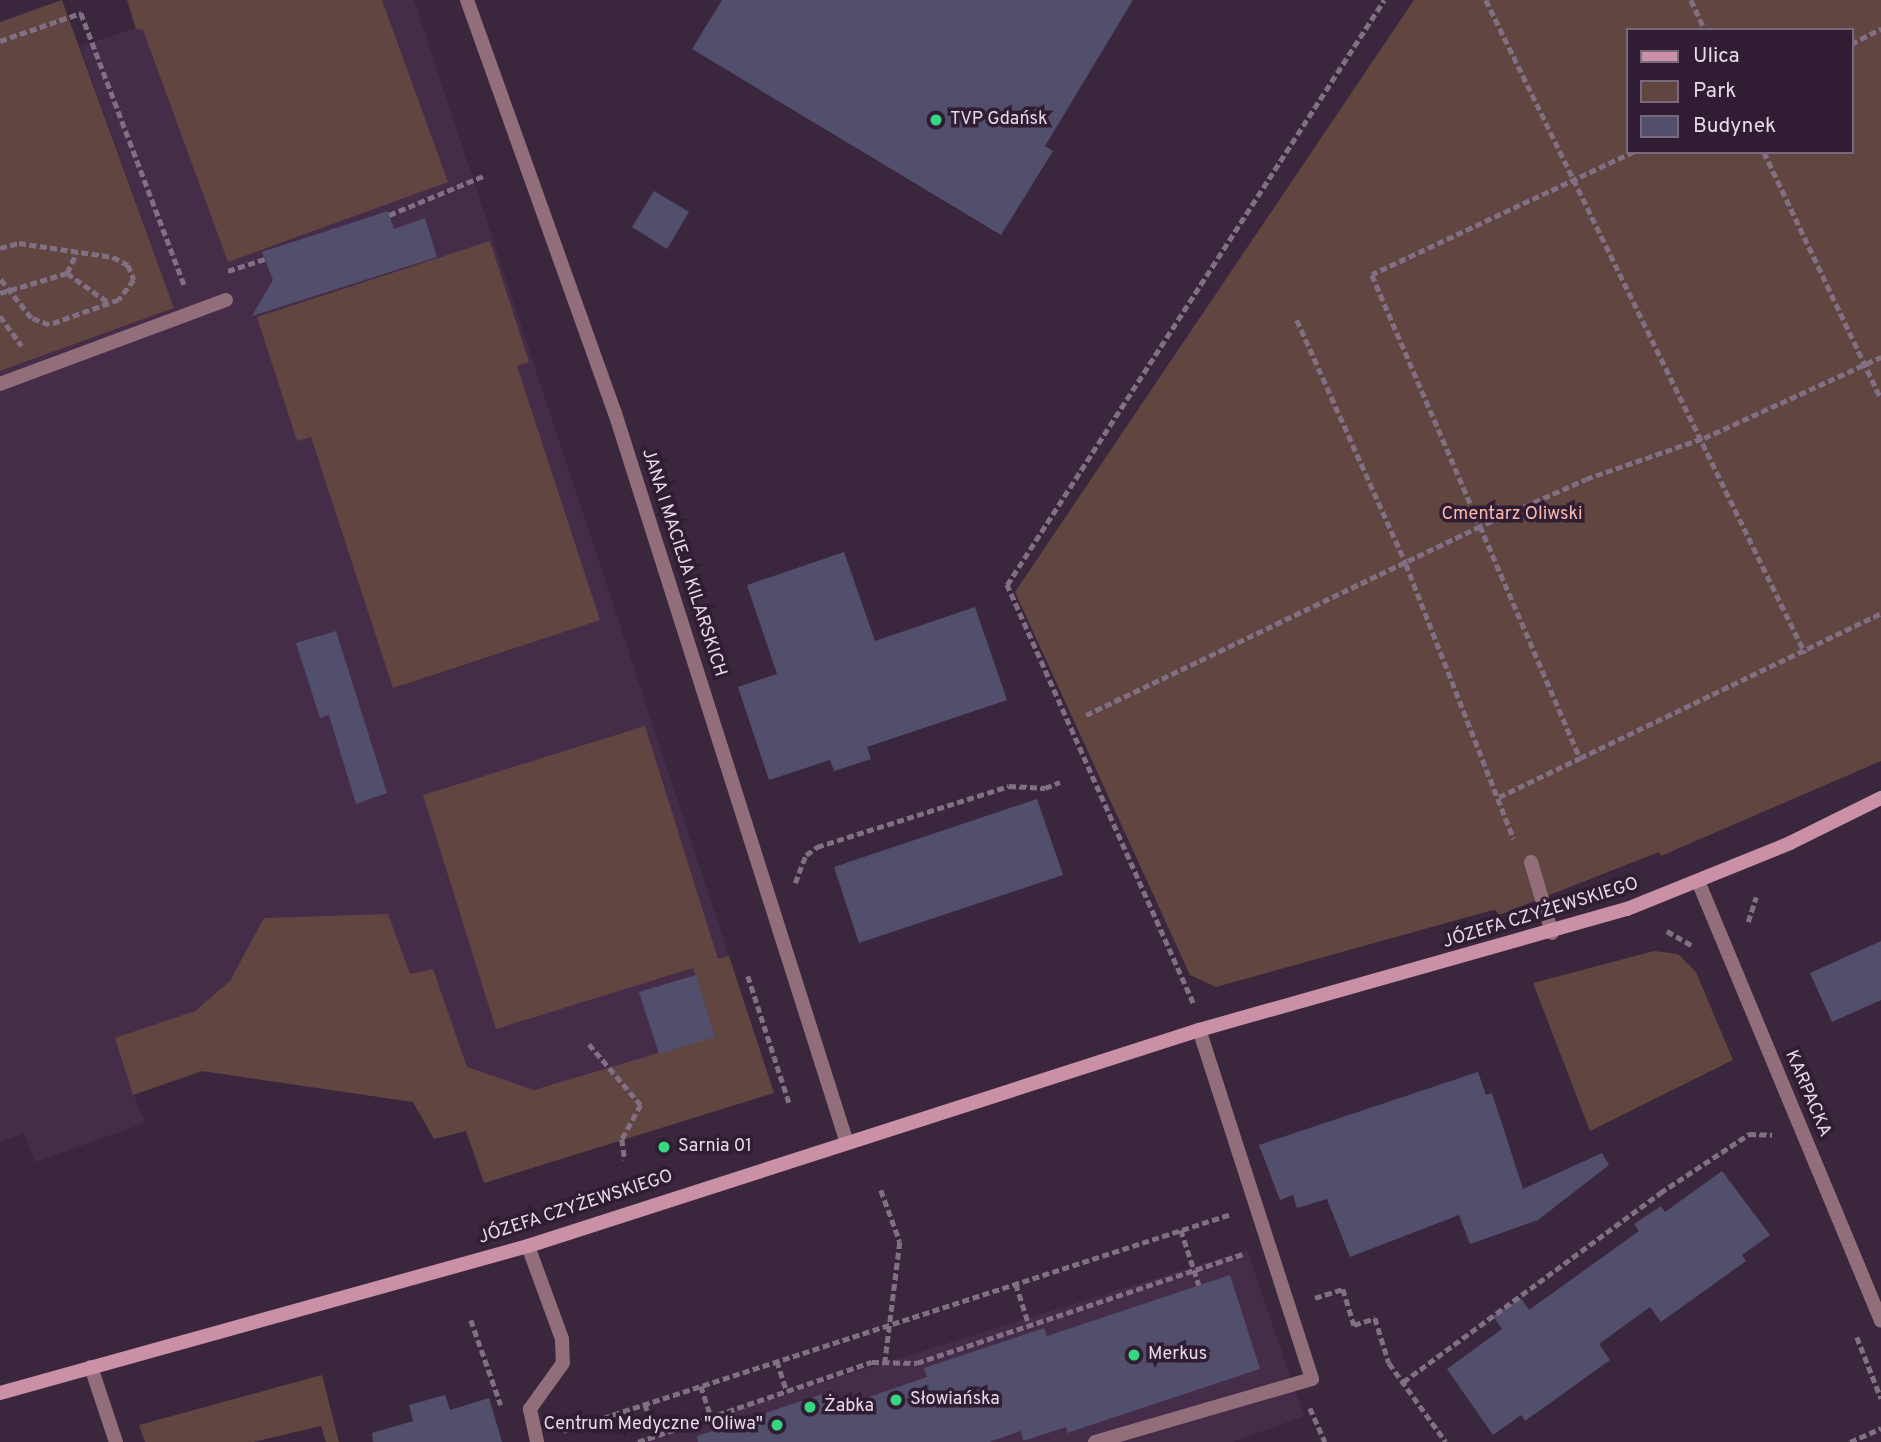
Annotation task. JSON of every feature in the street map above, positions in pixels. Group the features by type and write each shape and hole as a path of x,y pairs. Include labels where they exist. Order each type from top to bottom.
{"street":[{"name":"JANA I MACIEJA KILARSKICH","path":"467,0 615,414 847,1143"},
{"path":"0,384 196,314 226,300"},
{"name":"JÓZEFA CZYŻEWSKIEGO","path":"0,1393 528,1246 1199,1030 1552,933 1698,881 1881,798"},
{"path":"1531,862 1552,933"},
{"name":"KARPACKA","path":"1698,881 1881,1320"},
{"path":"1096,1442 1312,1379 1199,1030"},
{"path":"528,1246 562,1339 563,1363 530,1409 537,1442"},
{"path":"91,1367 116,1442"}],"path":[{"path":"1194,1005 1006,585 1384,0"},
{"path":"1486,0 1573,181 1704,438 1805,653"},
{"path":"1691,0 1704,28"},
{"path":"0,41 81,13 196,314"},
{"path":"1853,43 1881,29"},
{"path":"1580,758 1476,527 1372,275 1630,154"},
{"path":"1765,154 1881,398"},
{"path":"389,215 483,176"},
{"path":"0,248 19,243 77,252 128,265 133,285 109,304 43,325 0,279"},
{"path":"67,274 77,252"},
{"path":"228,271 265,259"},
{"path":"0,293 6,288 67,274 109,304"},
{"path":"0,316 20,340"},
{"path":"1297,320 1406,564 1518,851 1531,862"},
{"path":"1086,715 1406,564 1476,527 1586,478 1704,438 1881,357"},
{"path":"1499,797 1805,653 1881,613"},
{"path":"793,890 806,855 817,847 1009,786 1045,788 1060,782"},
{"path":"748,976 790,1105"},
{"path":"589,1044 641,1105 638,1119 622,1139 625,1160"},
{"path":"1403,1382 1749,1134 1779,1139"},
{"path":"881,1190 900,1242 885,1362"},
{"path":"554,1434 1239,1211"},
{"path":"1181,1230 1199,1285"},
{"path":"638,1442 872,1362 917,1363 1252,1251"},
{"path":"1016,1284 1029,1325"},
{"path":"1290,1306 1343,1289 1354,1325 1375,1318 1389,1363 1446,1442"},
{"path":"471,1320 495,1389"},
{"path":"777,1361 787,1391"},
{"path":"1300,1384 1325,1442"},
{"path":"701,1386 711,1417"},
{"path":"645,1404 656,1436"},
{"path":"1850,1442 1881,1428"}],"shaded area":[{"path":"223,0 414,0 774,1093 484,1183 466,1131 434,1139 413,1102 202,1071 134,1095 145,1123 35,1162 24,1133 0,1142 0,371 174,308 80,46"},
{"path":"1247,1250 1304,1416 1233,1442 631,1442"}],"green space":[{"path":"62,0 174,308 0,371 0,22"},
{"path":"127,0 382,0 448,182 228,262 143,30 136,29"},
{"name":"Cmentarz Oliwski","path":"1414,0 1881,0 1881,761 1661,856 1659,852 1496,916 1493,910 1216,987 1190,975 1015,592"},
{"path":"490,241 529,362 517,366 600,620 393,688 311,437 297,441 257,317"},
{"path":"645,726 718,959 729,956 774,1093 484,1183 466,1131 434,1139 413,1102 202,1071 133,1095 115,1038 195,1011 230,981 264,918 388,914 410,974 433,969 467,1067 534,1090 715,1036 693,968 496,1029 423,795"},
{"path":"1654,951 1678,954 1696,972 1733,1060 1590,1131 1533,983"},
{"path":"322,1375 339,1442 326,1442 321,1426 253,1442 145,1442 139,1425"}],"building":[{"name":"TVP Gdańsk","path":"722,0 1133,0 1045,146 1053,151 1001,235 692,49"},
{"path":"654,191 689,212 667,249 632,227"},
{"path":"388,211 394,229 425,218 437,257 252,316 273,280 262,252"},
{"path":"844,552 875,641 975,607 1007,700 867,747 871,759 834,771 830,760 769,780 738,687 777,674 747,585"},
{"path":"336,631 387,793 356,804 329,715 320,718 296,643"},
{"path":"1037,799 1063,875 859,943 834,867"},
{"path":"1881,941 1881,1000 1832,1022 1810,973"},
{"path":"696,975 715,1037 659,1054 639,992"},
{"path":"1478,1072 1486,1095 1492,1093 1523,1189 1602,1153 1609,1165 1538,1220 1470,1244 1459,1215 1350,1257 1327,1199 1297,1208 1293,1195 1280,1200 1259,1145"},
{"path":"1722,1171 1770,1235 1742,1255 1746,1261 1661,1322 1650,1307 1599,1344 1610,1360 1525,1421 1521,1415 1493,1435 1447,1369 1502,1329 1493,1316 1521,1298 1529,1310 1639,1231 1634,1224 1661,1206 1665,1212"},
{"path":"1230,1275 1260,1369 1067,1433 1066,1427 1023,1441 1021,1431 989,1442 698,1442 697,1436 822,1394 828,1411 927,1377 924,1368 1044,1328 1047,1336"},
{"path":"445,1395 450,1410 489,1398 502,1442 373,1442 372,1433 413,1421 409,1405"}],"place":[{"name":"TVP Gdańsk","path":"936,120"},
{"name":"Sarnia 01","path":"664,1147"},
{"name":"Merkus","path":"1134,1355"},
{"name":"Słowiańska","path":"896,1400"},
{"name":"Żabka","path":"810,1407"},
{"name":"Centrum Medyczne \"Oliwa\"","path":"777,1425"}]}
